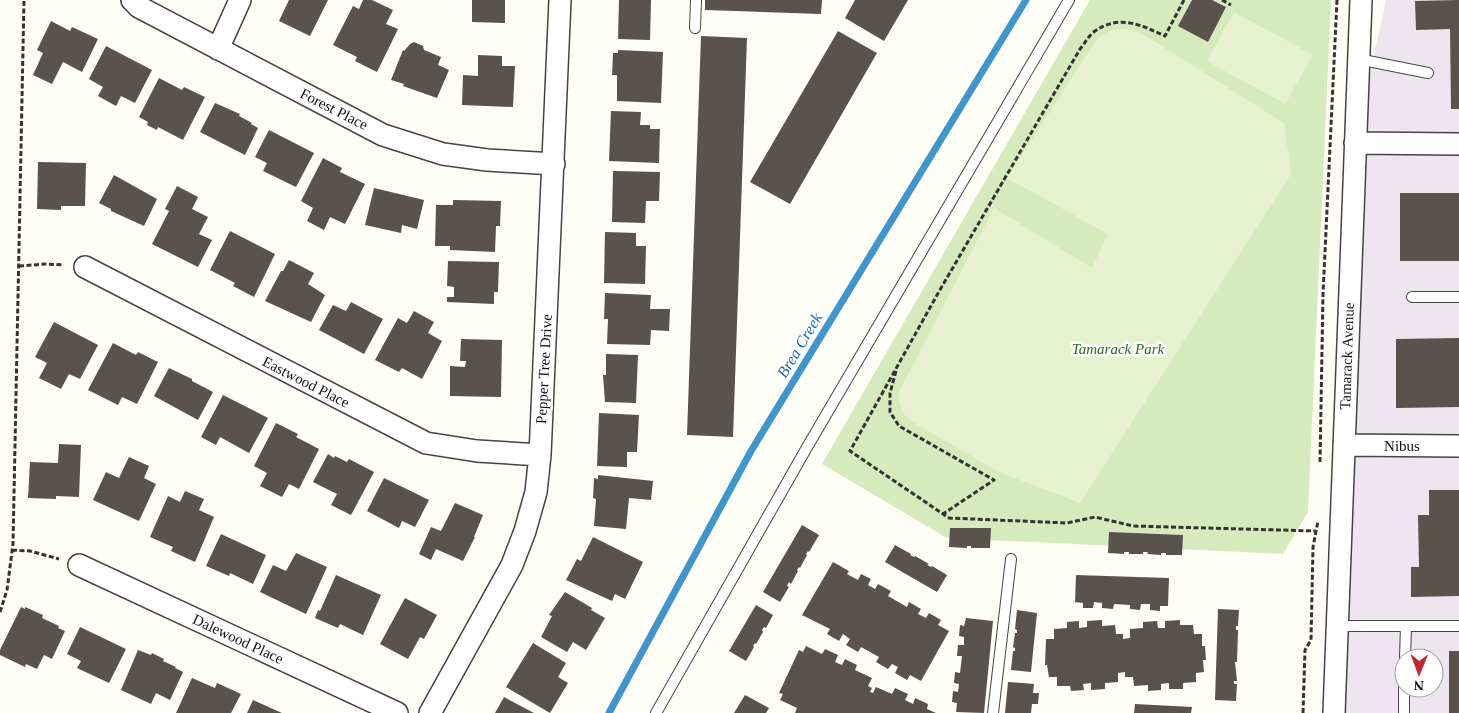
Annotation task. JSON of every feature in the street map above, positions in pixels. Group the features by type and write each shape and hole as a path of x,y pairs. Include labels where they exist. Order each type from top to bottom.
{"street":[{"name":"Forest Place","path":"132,0 139,7 383,134 444,154 488,160 554,164"},
{"path":"218,49 240,0"},
{"name":"Pepper Tree Drive","path":"430,713 512,565 525,531 536,492 540,455 560,0"},
{"name":"Tamarack Avenue","path":"1334,713 1361,0"},
{"path":"1355,143 1459,144"},
{"name":"Eastwood Place","path":"85,267 426,443 478,451 540,455"},
{"name":"Nibus","path":"1344,445 1459,446"},
{"name":"Dalewood Place","path":"79,565 397,713"}],"lane":[{"path":"695,28 696,0"},
{"path":"656,713 811,441 1069,0"},
{"path":"1358,58 1428,73"},
{"path":"1412,297 1459,297"},
{"path":"993,713 1011,559"},
{"path":"1338,626 1459,626"},
{"path":"1405,648 1406,626"},
{"path":"1404,698 1404,713"}],"path":[{"path":"0,612 7,590 12,550 24,0"},
{"path":"1184,0 1165,36 1140,24 1114,22 1094,31 1080,49 896,367 850,451 949,518 1067,523 1095,517 1133,526 1316,531"},
{"path":"1222,0 1231,5"},
{"path":"1320,469 1323,294 1337,0"},
{"path":"18,266 46,264 85,267"},
{"path":"896,367 890,393 890,412 899,426 994,480 943,514"},
{"path":"1302,713 1305,650 1312,640 1313,547 1318,518"},
{"path":"12,550 30,551 79,565"}],"shaded area":[{"path":"1386,0 1459,0 1459,713 1342,713 1355,143"}],"green space":[{"name":"Tamarack Park","path":"1090,0 1331,0 1308,512 1283,554 947,538 822,464"},
{"path":"1234,12 1313,55 1285,104 1207,61"},
{"path":"1127,29 1141,33 1284,123 1291,174 1080,503 999,472 911,421 902,412 898,394 994,208 1092,268 1108,234 1007,178 1095,42 1109,31"}],"building":[{"path":"289,0 328,0 310,36 279,21"},
{"path":"363,0 372,0 393,10 386,24 398,29 377,72 355,61 357,57 333,45 353,6 359,9"},
{"path":"472,0 505,0 505,23 472,22"},
{"path":"619,0 651,0 650,40 618,39"},
{"path":"705,0 822,0 821,14 705,10"},
{"path":"855,0 908,0 884,41 845,18"},
{"path":"1192,0 1212,0 1226,7 1208,42 1178,26"},
{"path":"1459,0 1459,109 1451,109 1450,29 1416,30 1415,1"},
{"path":"51,21 70,31 72,27 98,39 82,72 63,62 52,84 33,75 43,53 37,50"},
{"path":"838,31 877,53 790,204 750,182"},
{"path":"701,36 747,38 733,437 687,435"},
{"path":"414,42 423,46 424,50 441,57 438,65 449,70 437,98 391,80 403,50"},
{"path":"106,46 152,70 135,103 121,96 116,106 98,96 103,87 89,79"},
{"path":"618,50 663,52 661,103 617,101 617,75 612,75 613,53 618,53"},
{"path":"478,55 502,56 502,66 515,66 513,107 462,105 463,75 478,76"},
{"path":"159,78 182,90 184,87 205,97 183,140 158,127 157,130 147,125 148,122 139,117"},
{"path":"215,103 240,114 239,116 258,128 245,155 200,132"},
{"path":"611,111 641,112 640,125 650,125 650,129 660,129 659,163 609,161"},
{"path":"269,130 314,153 296,187 263,171 267,163 255,157"},
{"path":"323,158 342,168 340,172 365,184 345,224 330,217 324,230 307,221 313,208 301,201"},
{"path":"38,162 86,163 85,206 61,206 61,210 37,209"},
{"path":"613,171 660,172 659,201 646,201 645,223 612,222"},
{"path":"114,175 157,199 144,226 111,211 111,209 99,203"},
{"path":"177,186 198,197 192,209 208,217 199,234 212,240 198,267 152,244 169,211 165,209"},
{"path":"374,188 424,200 417,229 402,225 401,233 365,225"},
{"path":"1400,193 1459,193 1459,261 1400,261"},
{"path":"453,200 501,201 500,226 496,226 495,252 450,250 450,246 435,246 436,205 453,205"},
{"path":"230,231 275,254 254,297 233,286 235,283 210,270"},
{"path":"605,232 636,233 636,246 646,246 645,284 604,283"},
{"path":"289,260 314,273 308,284 325,295 311,322 265,301"},
{"path":"448,261 499,262 498,292 494,292 494,304 447,302 447,297 454,297 454,287 447,286"},
{"path":"605,293 651,295 650,309 670,309 669,331 651,330 650,345 607,344 608,319 604,319"},
{"path":"351,302 383,319 364,354 319,330 333,305 346,311"},
{"path":"414,311 434,322 428,333 442,341 422,379 402,368 399,372 375,360 398,318 407,323"},
{"path":"54,322 98,345 80,379 69,374 61,389 39,378 47,363 35,357"},
{"path":"1459,338 1459,407 1396,408 1396,339"},
{"path":"461,339 502,340 501,397 450,396 450,366 465,367 466,361 460,361"},
{"path":"113,343 136,355 138,352 158,362 137,404 122,397 118,405 88,390"},
{"path":"606,354 638,355 636,403 605,402 603,375 606,375"},
{"path":"169,368 213,392 198,420 154,396"},
{"path":"223,395 268,418 249,453 220,437 216,445 201,437"},
{"path":"599,413 639,415 637,452 627,452 627,467 597,466"},
{"path":"276,423 298,434 296,437 319,449 299,489 289,484 282,497 260,486 267,473 254,466"},
{"path":"59,444 81,445 79,497 56,496 56,499 28,498 30,462 58,463"},
{"path":"328,454 347,462 349,459 374,472 351,515 331,505 337,494 313,482"},
{"path":"129,457 149,466 144,478 156,484 139,521 93,500 106,472 119,478"},
{"path":"598,475 653,481 651,500 629,498 626,529 594,526 596,499 593,498 594,478 598,479"},
{"path":"384,478 429,500 415,527 402,521 399,528 367,511"},
{"path":"1429,490 1459,490 1459,596 1411,597 1411,567 1419,567 1418,515 1429,515"},
{"path":"185,491 204,499 199,510 214,517 195,562 171,551 173,547 150,537 168,496 180,502"},
{"path":"455,503 483,515 463,561 436,549 431,560 419,554 431,527 441,531"},
{"path":"802,525 819,535 806,554 791,584 789,582 787,586 789,587 780,602 763,592"},
{"path":"950,528 991,528 990,548 971,548 971,546 967,546 967,548 949,547"},
{"path":"1109,532 1183,535 1182,555 1166,555 1166,553 1161,553 1161,555 1147,554 1148,552 1143,552 1143,554 1129,554 1129,552 1124,552 1124,554 1108,553"},
{"path":"221,534 266,555 253,584 230,573 229,576 206,566"},
{"path":"593,537 643,562 625,599 615,594 612,601 566,580 577,559 581,561"},
{"path":"895,545 947,575 937,592 885,562"},
{"path":"296,553 327,567 306,614 260,592 273,565 286,571"},
{"path":"833,562 849,571 847,574 858,580 861,574 871,579 868,585 875,589 878,584 891,591 888,596 907,607 909,602 921,609 918,614 926,618 929,613 941,620 938,625 949,631 921,681 910,675 907,680 895,673 898,667 892,664 888,669 876,662 879,657 861,647 858,652 846,645 850,639 843,634 839,641 827,634 830,629 802,615"},
{"path":"336,575 381,595 363,635 340,624 338,628 315,618"},
{"path":"1076,575 1169,578 1168,606 1160,606 1160,611 1150,610 1150,604 1141,604 1140,610 1130,609 1130,605 1114,604 1113,609 1102,608 1102,603 1094,602 1093,608 1083,608 1083,603 1075,602"},
{"path":"565,592 605,618 586,650 573,642 567,652 541,637 552,616 549,615"},
{"path":"405,598 437,615 424,639 420,637 408,659 380,644"},
{"path":"756,605 773,615 766,628 764,627 762,630 763,632 753,646 746,661 729,651"},
{"path":"21,607 43,615 42,618 65,631 52,659 44,655 37,669 26,664 25,667 0,655 0,650"},
{"path":"1218,609 1239,610 1238,626 1236,626 1236,630 1238,630 1237,662 1235,662 1237,681 1234,681 1234,684 1237,684 1236,701 1215,700"},
{"path":"1017,610 1037,613 1031,672 1011,670 1013,651 1015,651 1013,647 1015,633 1017,633 1015,629"},
{"path":"966,618 993,621 984,713 956,712 957,703 952,702 953,691 958,692 959,684 954,683 955,672 960,673 962,656 957,656 958,645 964,645 964,637 959,636 960,625 964,626"},
{"path":"1102,620 1102,626 1115,625 1116,634 1123,634 1123,639 1130,638 1130,629 1143,628 1143,622 1157,621 1158,628 1165,628 1165,621 1180,620 1180,625 1193,625 1194,634 1202,634 1202,646 1205,646 1206,660 1203,660 1204,672 1196,673 1196,682 1183,683 1183,689 1169,689 1169,683 1161,684 1161,690 1148,691 1148,685 1134,686 1133,677 1125,677 1125,672 1118,673 1118,682 1105,683 1105,689 1091,690 1091,683 1083,684 1084,690 1071,691 1070,686 1057,686 1057,677 1049,677 1047,665 1045,665 1046,639 1054,639 1054,629 1067,628 1067,622 1079,621 1079,628 1087,627 1087,621"},
{"path":"80,627 126,649 109,683 77,668 81,661 67,654"},
{"path":"533,643 566,663 558,677 568,683 550,713 506,687"},
{"path":"806,646 822,654 825,649 838,655 835,662 842,665 845,659 857,665 855,670 872,678 868,686 872,688 870,692 873,693 876,687 892,694 895,688 908,694 905,700 913,704 915,698 928,704 927,709 936,713 795,713 797,708 780,700 783,694 779,693 799,650 803,652"},
{"path":"138,650 151,655 152,653 183,672 170,700 156,693 151,704 121,690"},
{"path":"1449,651 1459,651 1459,713 1449,713"},
{"path":"192,678 215,688 217,683 241,694 231,713 176,713"},
{"path":"1008,682 1034,684 1033,693 1039,693 1038,704 1032,704 1031,713 1005,713"},
{"path":"745,695 769,708 766,713 734,713"},
{"path":"504,697 534,713 495,713"},
{"path":"253,700 282,713 247,713"},
{"path":"1135,704 1192,707 1191,713 1134,713"}],"waterway":[{"name":"Brea Creek","path":"609,713 751,451 1026,0"}]}
